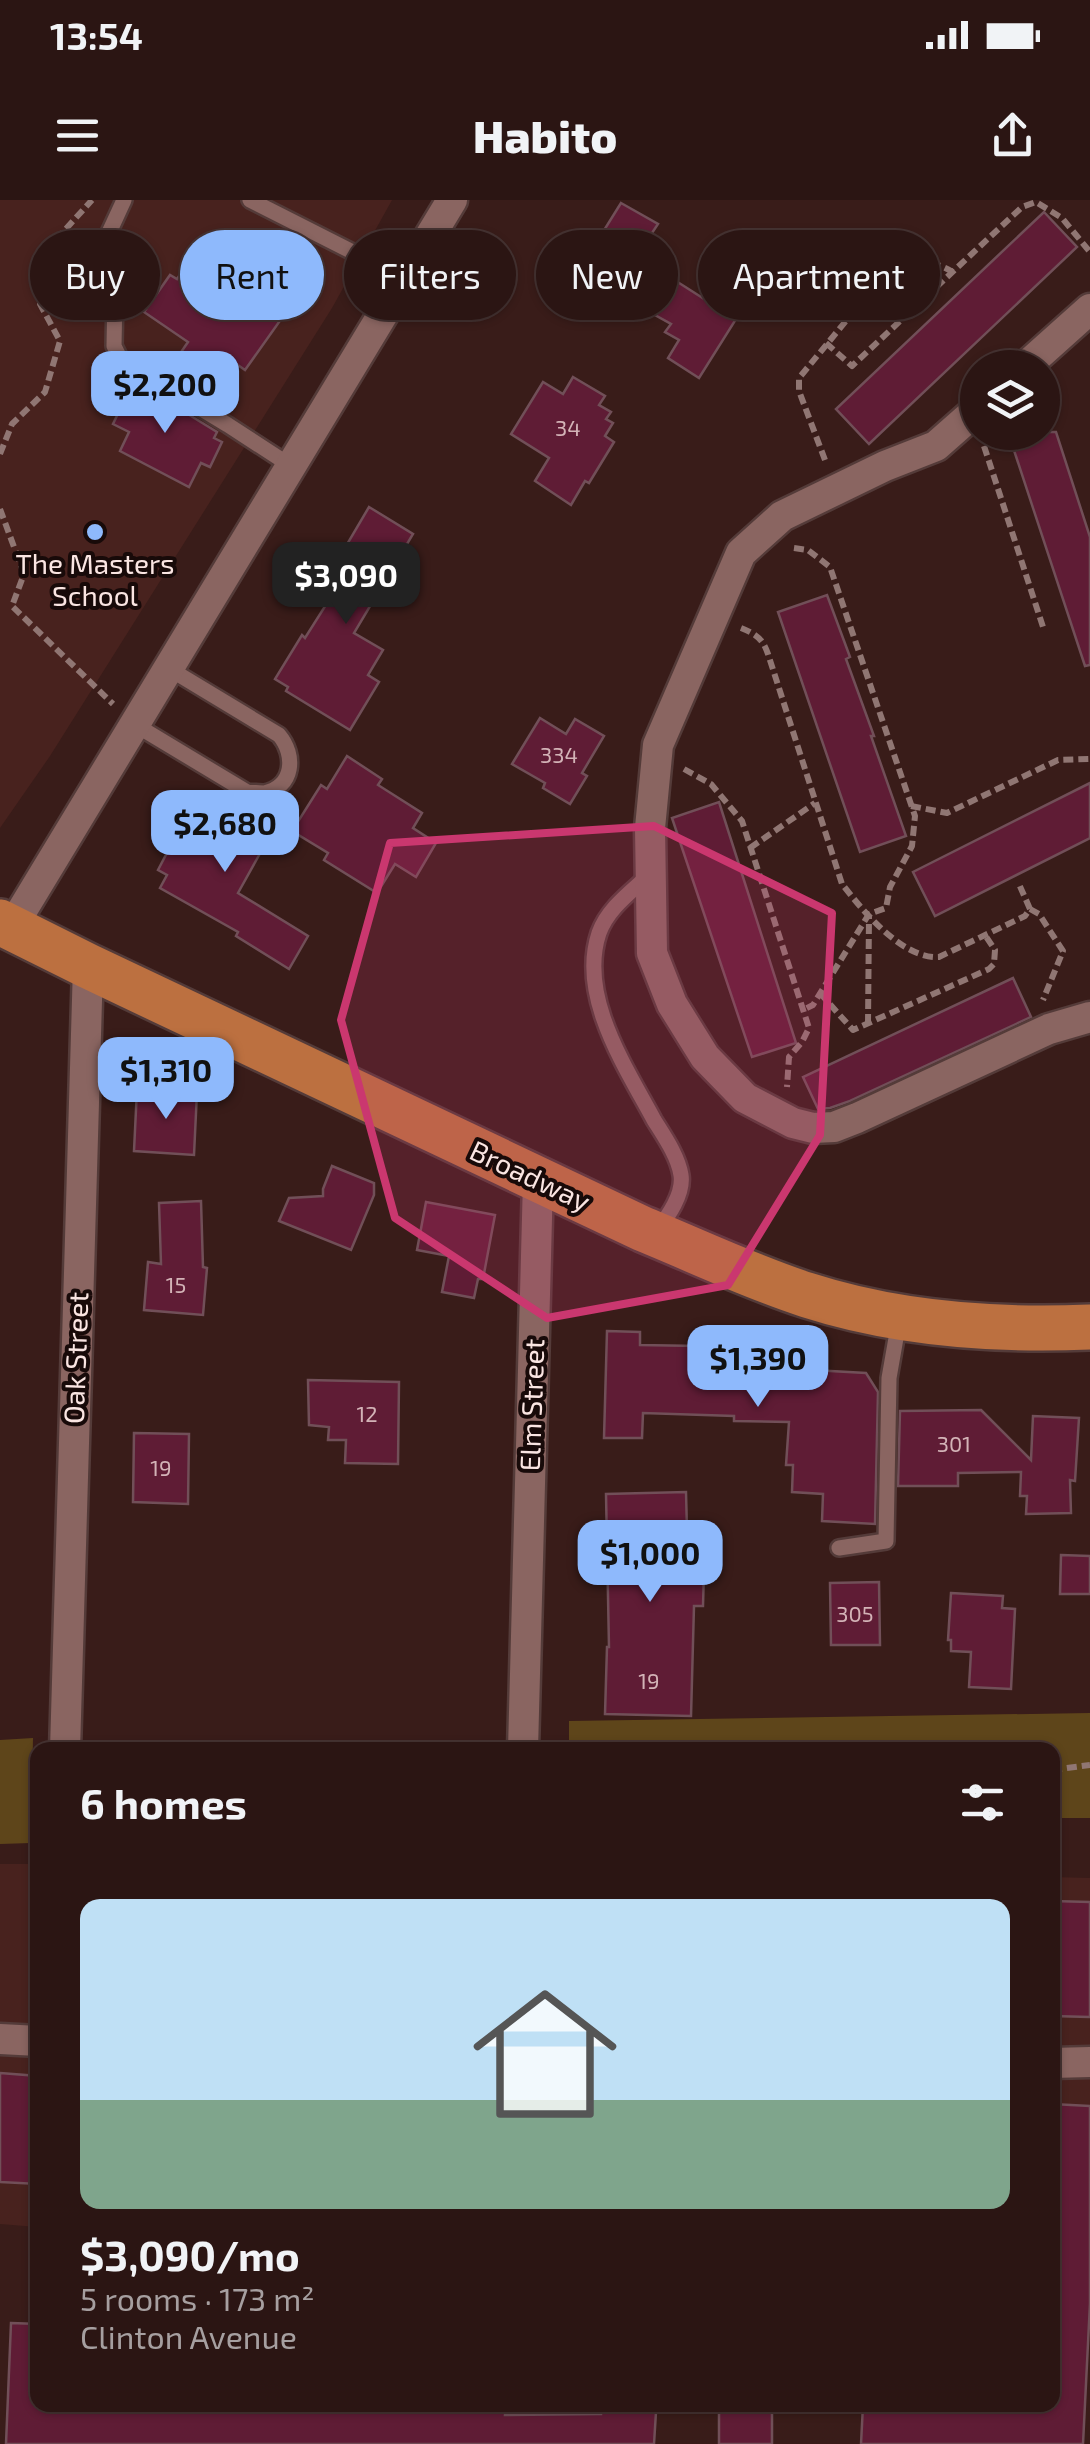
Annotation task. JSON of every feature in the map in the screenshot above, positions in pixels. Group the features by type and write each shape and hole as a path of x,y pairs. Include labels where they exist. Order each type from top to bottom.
{"main road":[{"name":"Broadway","path":"6,924 538,1180 731,1267 808,1296 886,1316 986,1326 1090,1326"}],"street":[{"path":"434,230 452,200"},
{"path":"1044,350 1090,309"},
{"path":"6,924 134,724 379,320"},
{"path":"960,433 782,516 741,553 658,745 650,828 652,952 672,1004 705,1056 745,1098 813,1128 834,1127 857,1118 1049,1029 1090,1017"},
{"name":"Oak Street","path":"66,1742 88,966"},
{"name":"Elm Street","path":"523,1742 538,1180"},
{"path":"0,2039 30,2041"},
{"path":"1060,2063 1090,2062"}],"lane":[{"path":"124,200 107,238 104,270 115,295 114,346 121,360 290,466"},
{"path":"250,200 344,248"},
{"path":"134,724 247,792 263,793 280,786 288,774 292,758 279,735 168,668"},
{"path":"650,874 613,908 600,931 594,984 612,1042 682,1178 673,1208 655,1234"},
{"path":"839,1548 886,1541 889,1378 899,1317"}],"path":[{"path":"0,454 12,424 45,392 60,341 40,304 54,242 92,200"},
{"path":"826,343 852,366 1022,207 1036,202 1062,218 1090,252"},
{"path":"836,490 799,391 799,378 884,276 899,264 930,261 953,272"},
{"path":"988,450 1044,630"},
{"path":"0,509 24,574 12,606 134,724"},
{"path":"769,528 788,547 808,550 830,567 915,816 912,846 890,887 886,908 869,914 813,1005 803,1010"},
{"path":"716,610 726,622 763,640 842,884 904,948 926,958 939,957 1025,916 1030,910"},
{"path":"911,806 947,813 1058,760 1090,759"},
{"path":"656,762 688,770 711,784 742,821 809,1028 789,1057 784,1118"},
{"path":"750,848 816,802"},
{"path":"1018,884 1030,910 1039,914 1063,951 1041,1006 1049,1029"},
{"path":"868,1024 869,914"},
{"path":"820,993 852,1030 989,969 994,964 994,950 985,935"},
{"path":"1060,1769 1090,1765"}],"highlighted area":[{"path":"654,826 832,913 820,1135 728,1285 547,1318 395,1218 341,1020 390,843"}],"shaded area":[{"name":"The Masters School","path":"0,200 392,200 375,230 344,230 344,286 332,308 50,756 0,828"},
{"path":"1090,1713 1090,1818 1060,1818 1060,1742 569,1742 569,1721"},
{"path":"33,1738 30,1843 0,1844 0,1740"},
{"path":"0,1864 30,1864 30,2226 0,2224"},
{"path":"1060,1877 1090,1878 1090,2308 1060,2306"}],"building":[{"path":"621,203 658,224 654,230 604,230"},
{"path":"1044,212 1077,247 968,350 960,350 960,358 869,444 836,409 930,320 940,320 940,310"},
{"path":"170,275 177,279 180,275 180,320 280,320 245,370 222,354 196,392 166,374 188,342 156,320 160,320 160,289"},
{"path":"678,282 698,295 698,320 735,320 699,378 668,358 679,340 665,332 671,324 664,320 678,320"},
{"path":"573,377 605,396 599,405 611,412 606,419 613,423 605,436 614,442 571,505 535,481 549,458 511,434 543,382 563,394"},
{"path":"134,381 217,432 214,438 222,442 210,467 201,463 189,487 120,451 129,432 113,424"},
{"path":"1060,444 1090,537 1090,665 1085,666 1014,450 1060,450"},
{"path":"369,507 413,534 354,633 383,650 368,675 379,682 350,730 286,691 288,687 275,679 348,570 336,563"},
{"path":"827,595 906,836 860,852 778,612"},
{"path":"540,718 566,734 575,719 604,736 582,773 587,776 570,804 543,788 545,783 512,764"},
{"path":"347,756 382,779 378,785 422,813 413,828 436,843 416,877 395,864 377,893 324,860 328,853 292,831 321,785 327,789"},
{"path":"1090,783 1090,838 935,916 913,872"},
{"path":"190,798 210,809 216,798 273,830 238,893 308,936 289,969 236,936 238,932 160,888 167,875 158,870 170,847 164,844"},
{"path":"719,802 796,1043 752,1057 672,818"},
{"path":"1013,978 1031,1017 850,1101 818,1109 803,1077"},
{"path":"137,1089 197,1092 194,1155 134,1151"},
{"path":"332,1166 374,1183 374,1195 351,1250 279,1221 289,1198 323,1196"},
{"path":"201,1201 203,1267 207,1268 203,1315 144,1310 148,1262 161,1264 159,1203"},
{"path":"426,1202 495,1215 483,1279 478,1279 474,1298 442,1292 449,1256 417,1250"},
{"path":"607,1331 640,1332 640,1345 759,1347 759,1352 814,1354 813,1370 866,1373 878,1392 875,1524 822,1521 823,1494 792,1492 793,1465 786,1465 789,1422 643,1413 642,1438 604,1438"},
{"path":"308,1380 399,1382 398,1464 345,1463 346,1440 328,1440 329,1427 309,1425"},
{"path":"981,1410 1031,1460 1033,1416 1079,1418 1075,1481 1070,1480 1071,1513 1026,1514 1027,1496 1020,1496 1021,1472 958,1473 958,1486 898,1486 900,1411"},
{"path":"134,1433 189,1434 188,1504 133,1502"},
{"path":"686,1492 688,1569 704,1570 703,1606 694,1606 691,1716 605,1714 609,1647 606,1494"},
{"path":"1061,1555 1090,1556 1090,1594 1060,1594"},
{"path":"879,1582 880,1645 831,1645 830,1583"},
{"path":"951,1593 1003,1596 1002,1608 1015,1609 1011,1689 969,1687 971,1652 951,1651 948,1640"},
{"path":"1060,1901 1090,1902 1090,2017 1060,2016"},
{"path":"0,2073 30,2075 30,2184 0,2182"},
{"path":"1060,2104 1090,2106 1090,2303 1083,2444 861,2444 863,2412 1060,2412"},
{"path":"11,2323 30,2324 30,2412 656,2412 654,2444 6,2444"},
{"path":"719,2412 772,2412 772,2444 719,2444"}],"place":[{"name":"The Masters School","path":"95,532"}]}
